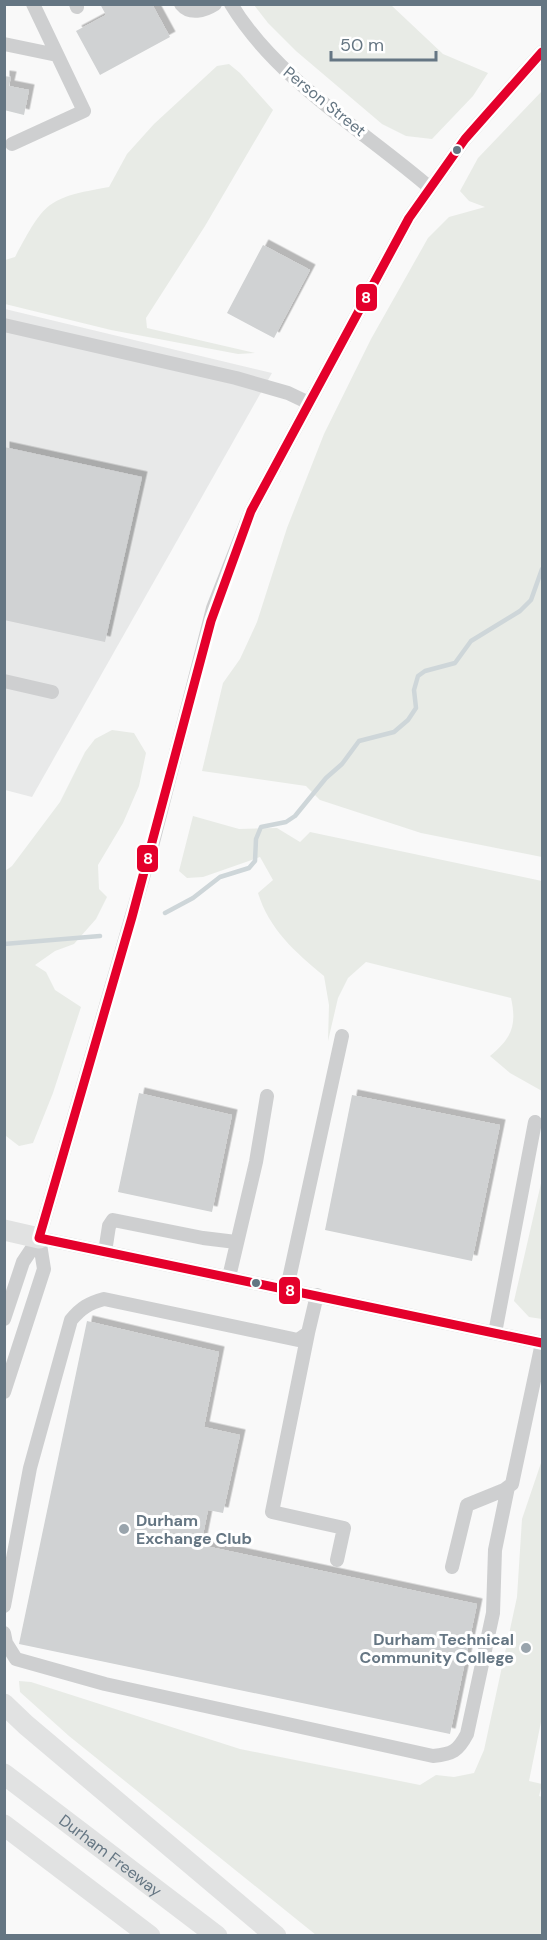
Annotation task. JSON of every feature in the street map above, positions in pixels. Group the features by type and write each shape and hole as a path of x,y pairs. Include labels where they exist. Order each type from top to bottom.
{"highway":[{"path":"4,1230 39,1238"},
{"path":"4,1704 276,1935"},
{"name":"Durham Freeway","path":"4,1774 217,1935"},
{"path":"4,1825 150,1935"}],"street":[{"path":"12,144 84,111 33,4"},
{"path":"181,4 185,9 198,11 215,4"},
{"name":"Person Street","path":"231,4 239,19 280,64 429,187"},
{"path":"4,44 57,55"},
{"path":"4,1319 23,1262 39,1238 152,846 213,608 251,511 386,258 429,187 465,139 543,52"},
{"path":"4,325 236,378 288,393 309,403"},
{"path":"4,681 52,692"},
{"path":"287,1288 342,1036"},
{"path":"229,1277 256,1162 267,1096"},
{"path":"495,1332 535,1122"},
{"path":"105,1252 109,1226 113,1220 202,1238 236,1242"},
{"path":"39,1238 542,1343 512,1484 467,1505 452,1566"},
{"path":"4,1392 44,1269 39,1238"},
{"path":"317,1295 272,1512 344,1528 337,1560"},
{"path":"4,1606 30,1468 71,1320 89,1303 104,1299 285,1339 298,1340 308,1333"},
{"path":"4,1633 6,1643 16,1659 105,1684 433,1756 453,1754 467,1734 493,1614 495,1550 508,1487"}],"shaded area":[{"path":"254,5 391,5 443,54 488,73 473,96 432,139 406,136 382,124 296,51"},
{"path":"229,64 273,110 205,226 146,318 147,328 255,353 238,354 111,330 5,304 5,260 15,257 41,214 59,199 109,187 127,154 154,124 217,66"},
{"path":"542,91 542,857 421,833 320,800 306,786 202,771 223,683 240,659 257,622 287,528 324,434 371,339 428,238 449,217 485,207 469,201 460,191 478,158"},
{"path":"5,309 272,373 32,797 5,790"},
{"path":"112,730 134,733 146,753 139,786 123,823 98,865 99,889 107,897 96,919 74,944 55,951 35,965 46,972 55,990 81,1007 53,1093 33,1143 19,1146 6,1136 5,1126 5,871 12,866 60,802 85,752 95,739"},
{"path":"193,816 239,829 277,828 300,842 310,832 542,881 542,1091 510,1073 490,1056 508,1037 511,1030 513,1008 511,998 366,962 348,978 338,998 328,1041 329,1005 324,976 293,949 269,918 258,893 273,880 260,857 203,877 187,878 179,871"},
{"path":"542,1179 542,1319 529,1317 514,1301"},
{"path":"542,1460 542,1717 529,1781 542,1784 539,1796 542,1797 542,1935 316,1935 69,1736 20,1692 19,1681 31,1682 240,1749 420,1785 436,1775 454,1777 474,1773 484,1750 517,1597 522,1519"}],"building":[{"path":"100,4 152,4 170,37 100,75 76,31 106,15"},
{"path":"4,76 11,77 9,86 29,90 24,115 4,110"},
{"path":"263,245 310,270 274,338 227,313"},
{"path":"4,447 142,477 105,642 4,620"},
{"path":"139,1093 232,1115 212,1212 118,1192"},
{"path":"352,1095 500,1125 472,1261 325,1230"},
{"name":"Durham Exchange Club","path":"87,1321 219,1352 204,1427 240,1435 223,1513 208,1510 201,1545 477,1604 450,1734 19,1644"}],"waterway":[{"path":"165,913 193,898 220,877 249,868 255,861 256,839 261,827 286,822 295,816 326,778 342,764 359,741 394,732 408,720 416,708 414,690 418,676 425,671 455,663 471,641 520,611 531,600 542,569"},
{"path":"4,944 100,936"}],"transit line":[{"name":"8","path":"542,52 465,139 409,218 251,511 211,621 132,917 39,1238 542,1343"}],"place":[{"name":"Durham Exchange Club","path":"124,1529"},
{"name":"Durham Technical Community College","path":"526,1648"}]}
